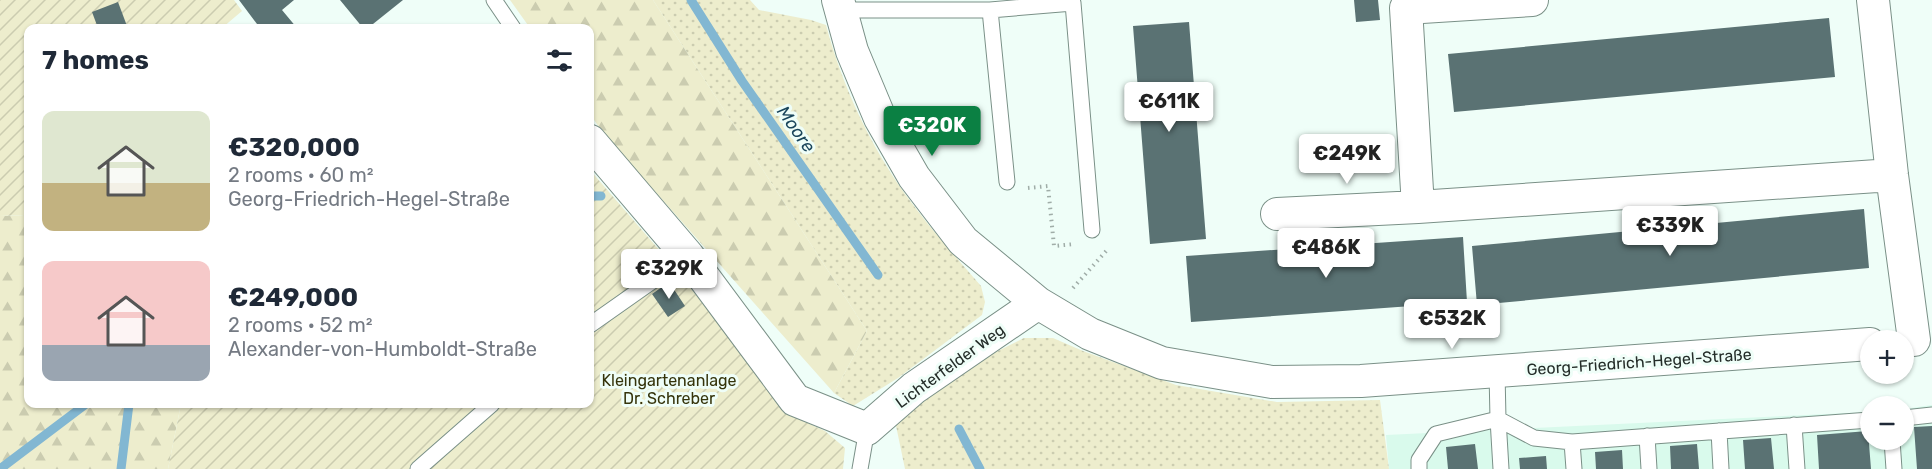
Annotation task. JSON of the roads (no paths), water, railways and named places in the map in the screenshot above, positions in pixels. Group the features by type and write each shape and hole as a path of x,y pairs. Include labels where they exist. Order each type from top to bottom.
{"street":[{"path":"1418,207 1406,8 1532,0"},
{"path":"1873,0 1892,175 1917,340"},
{"name":"Georg-Friedrich-Hegel-Straße","path":"839,5 852,51 880,118 914,177 963,241 1047,308 1090,334 1162,363 1272,382 1361,381 1860,345"},
{"path":"594,146 688,256 795,400 867,429"},
{"path":"1277,214 1418,207 1892,175"},
{"name":"Lichterfelder Weg","path":"867,429 914,388 1047,308"}],"lane":[{"path":"494,0 510,24"},
{"path":"839,5 990,10 1073,3 1092,230"},
{"path":"990,10 1013,185"},
{"path":"594,322 688,256"},
{"path":"1497,372 1501,469"},
{"path":"418,469 487,408"},
{"path":"1914,417 1932,415"},
{"path":"1419,469 1419,460 1436,434 1498,419 1534,438 1572,442 1860,421"},
{"path":"1794,425 1797,469"},
{"path":"860,469 867,429"},
{"path":"1719,430 1722,469"},
{"path":"1647,436 1649,469"},
{"path":"1572,442 1574,469"},
{"path":"1893,450 1894,469"}],"waterway":[{"name":"Moore","path":"691,0 742,81 878,275"},
{"path":"594,196 601,196"},
{"path":"0,469 81,408"},
{"path":"121,469 129,408"},
{"name":"Moore","path":"959,429 980,469"}],"park label":[{"name":"Kleingartenanlage Dr. Schreber","path":"669,389"}]}
